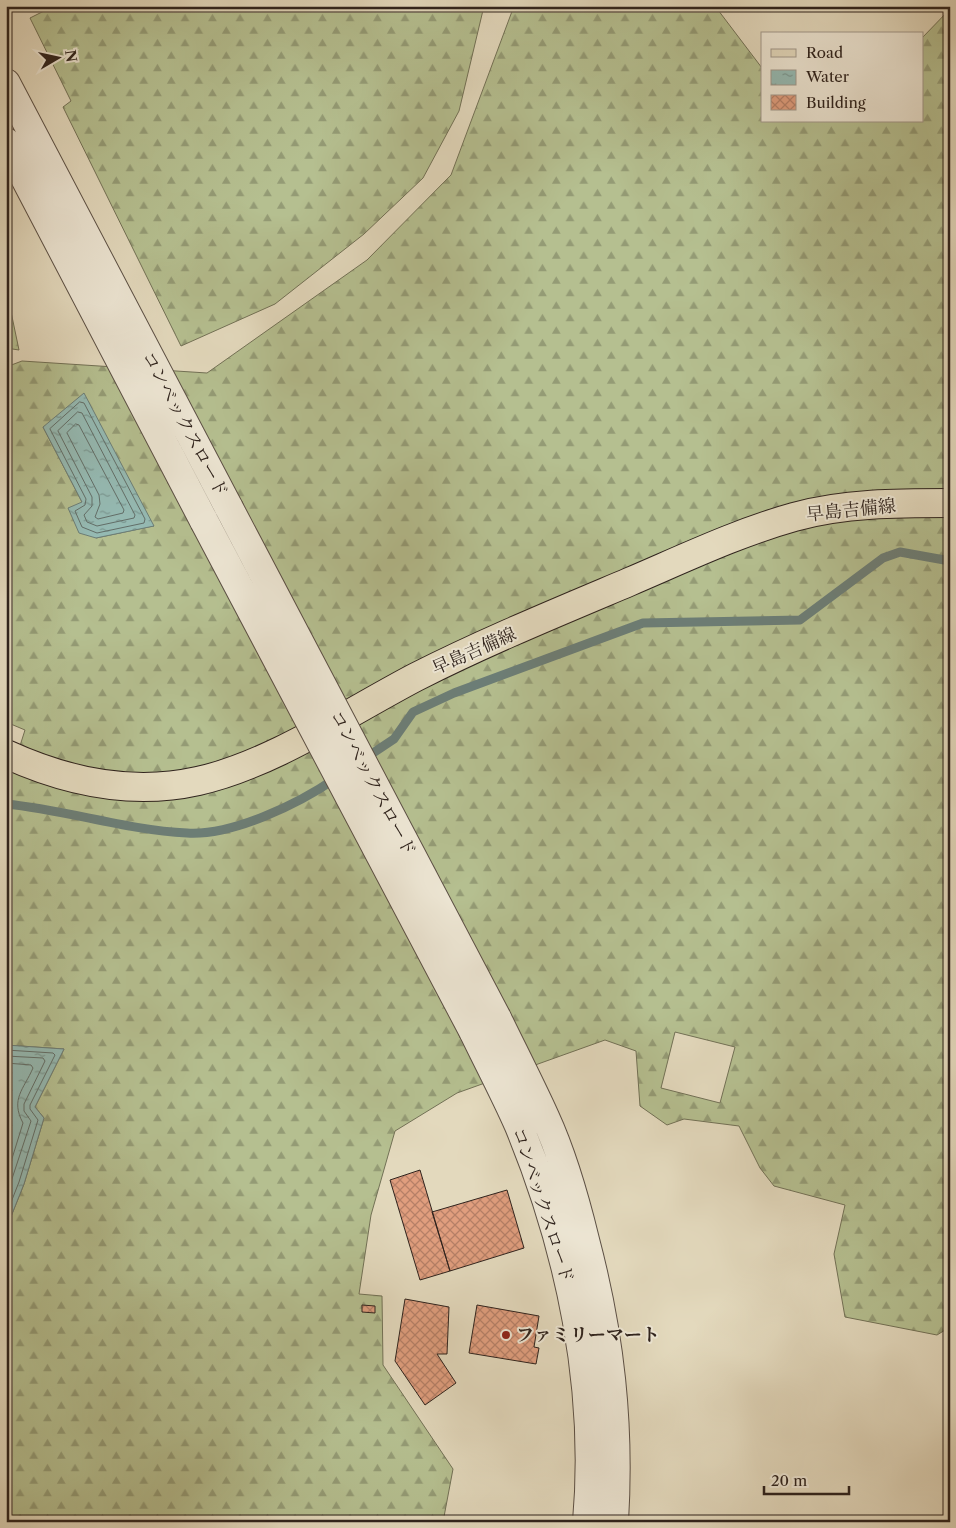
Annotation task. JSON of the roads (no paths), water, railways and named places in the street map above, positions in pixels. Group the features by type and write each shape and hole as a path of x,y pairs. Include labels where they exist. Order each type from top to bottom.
{"main road":[{"name":"早島吉備線","path":"6,754 51,773 126,789 204,780 236,771 418,676 582,602 720,543 795,517 852,506 950,503"}],"street":[{"name":"コンベックスロード","path":"6,83 497,1018 546,1118 576,1202 598,1290 615,1402 616,1468 614,1522"},
{"name":"コンベックスロード","path":"6,142 473,1031 519,1126 547,1206 572,1293 588,1400 591,1450 587,1522"}],"water":[{"path":"84,393 154,526 96,538 79,533 68,508 82,502 43,427"},
{"path":"6,1045 64,1049 35,1107 44,1118 24,1184 6,1229"}],"waterway":[{"path":"364,759 394,739 413,712 454,693 643,623 800,620 883,558 900,552 950,561"},
{"path":"6,804 142,828 205,833 245,824 265,816 304,798 336,778"}],"place":[{"name":"ファミリーマート","path":"506,1335"}]}
